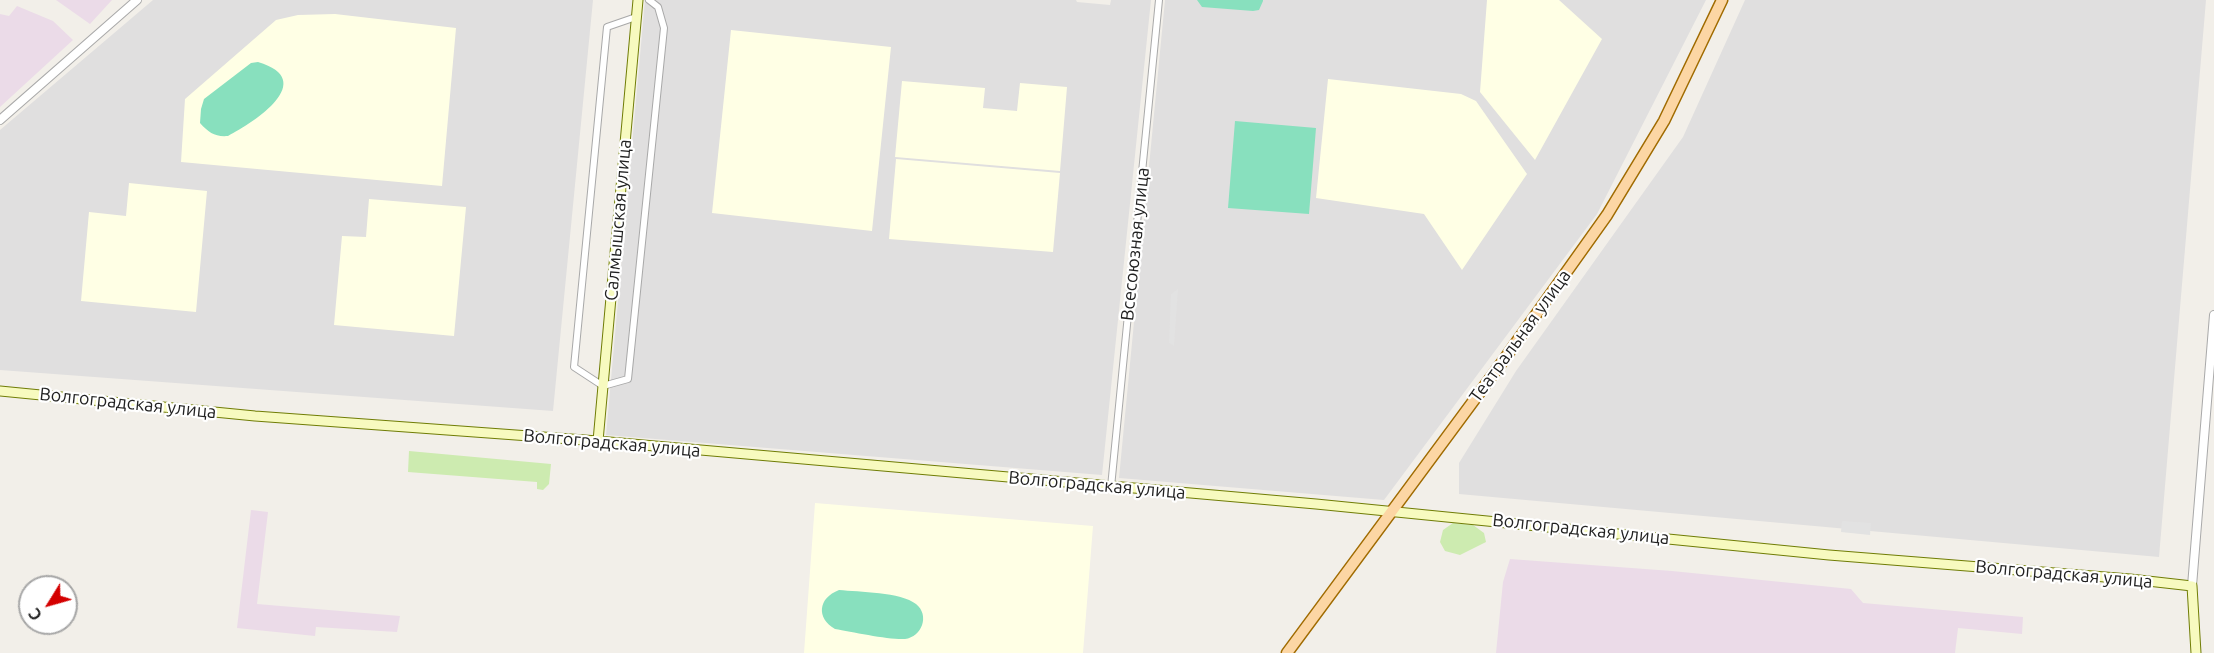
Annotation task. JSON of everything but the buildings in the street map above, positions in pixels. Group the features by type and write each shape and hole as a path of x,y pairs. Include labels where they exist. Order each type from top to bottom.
{"main road":[{"name":"Салмышская улица","path":"598,441 638,0"},
{"name":"Театральная улица","path":"1287,653 1613,206 1664,121 1722,0"},
{"name":"Волгоградская улица","path":"0,392 379,426 598,441 1392,511 1829,555 2193,586"},
{"path":"2193,586 2196,653"}],"street":[{"path":"0,120 137,0"},
{"path":"636,17 607,27 574,367 603,386 627,379 664,28 658,7 649,0"},
{"name":"Всесоюзная улица","path":"1111,487 1159,0"},
{"path":"2193,586 2214,315"}],"shaded area":[{"path":"56,0 112,0 90,24"},
{"path":"153,0 593,0 553,411 0,370 0,130"},
{"path":"645,0 1076,0 1077,2 1110,5 1111,0 1151,0 1102,475 606,435"},
{"path":"1165,0 1706,0 1597,214 1384,500 1119,478"},
{"path":"1487,0 1559,0 1602,39 1535,160 1480,92"},
{"path":"1745,0 2206,0 2159,557 1459,494 1459,463 1516,371 1683,137"},
{"path":"17,6 53,21 73,40 0,107 0,14 9,16"},
{"path":"335,14 456,28 442,186 181,162 185,99 276,20 298,15"},
{"path":"731,30 891,47 872,231 712,213"},
{"path":"1328,79 1461,94 1476,101 1527,174 1462,270 1424,214 1316,198"},
{"path":"902,81 985,88 983,108 1017,111 1020,83 1067,87 1060,171 895,157"},
{"path":"896,159 1060,173 1053,252 889,239"},
{"path":"129,183 207,191 196,312 81,301 89,212 126,216"},
{"path":"369,199 466,207 454,336 334,325 342,236 366,237"},
{"path":"1178,289 1174,346 1169,343 1171,294"},
{"path":"815,503 1093,526 1083,653 804,653"},
{"path":"251,510 268,512 257,604 400,616 397,632 316,627 315,636 237,628"},
{"path":"1842,521 1871,523 1870,535 1841,532"},
{"path":"1510,559 1672,571 1851,589 1863,603 2023,617 2022,634 1958,628 1955,653 1496,653 1503,582"}],"green space":[{"path":"1197,0 1263,1 1259,10 1253,11 1202,7"},
{"path":"258,62 275,70 283,79 282,90 276,100 253,121 228,136 219,136 209,132 200,123 204,99 251,63"},
{"path":"1235,121 1316,128 1309,214 1228,208"},
{"path":"409,451 551,464 549,484 543,490 537,489 537,482 408,472"},
{"path":"1453,523 1473,525 1484,533 1486,542 1460,555 1445,551 1440,542 1443,530"},
{"path":"839,590 879,593 909,600 916,604 923,614 920,630 911,637 898,639 835,629 825,619 822,608 827,598"}]}
